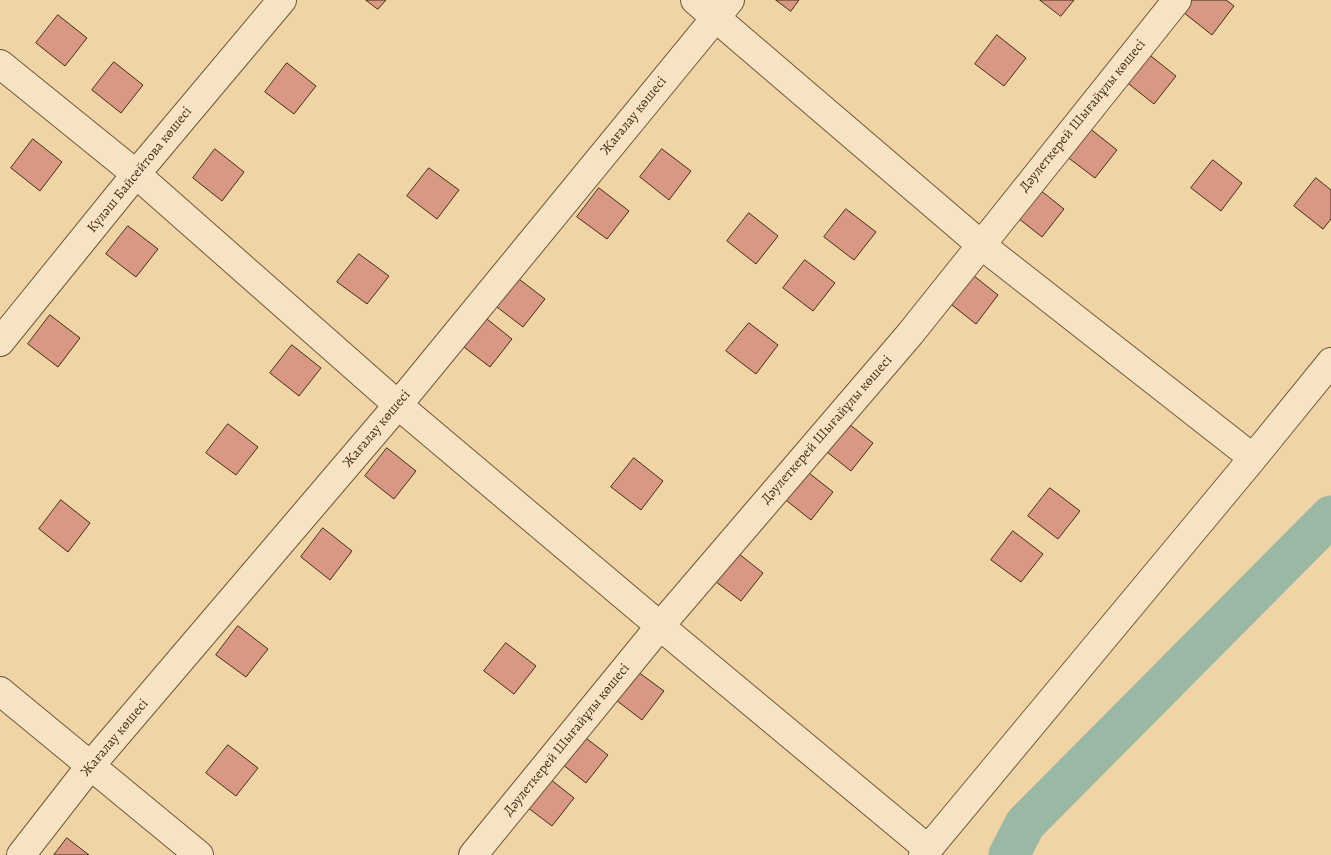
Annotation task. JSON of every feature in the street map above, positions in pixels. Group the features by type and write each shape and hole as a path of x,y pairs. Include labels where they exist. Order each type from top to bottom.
{"street":[{"name":"Күләш Байсейтова көшесі","path":"0,342 136,174 282,0"},
{"name":"Дәулеткерей Шығайұлы көшесі","path":"473,855 660,626 910,334 980,244 1177,0"},
{"path":"714,5 980,244 1253,458"},
{"name":"Жағалау көшесі","path":"21,855 91,765 398,405 714,5"},
{"path":"0,64 136,174 398,405 926,852 1331,362"},
{"path":"0,691 199,855"}],"building":[{"path":"366,0 386,0 378,9"},
{"path":"776,0 799,0 791,11"},
{"path":"1040,0 1074,0 1061,16"},
{"path":"1192,0 1226,0 1234,6 1212,35 1183,12"},
{"path":"58,15 87,38 65,66 36,43"},
{"path":"997,35 1026,58 1004,86 975,64"},
{"path":"1147,53 1176,76 1154,104 1125,81"},
{"path":"114,62 143,85 121,113 92,90"},
{"path":"287,63 316,86 294,114 265,92"},
{"path":"1088,127 1117,150 1095,178 1066,156"},
{"path":"33,139 62,162 40,191 11,168"},
{"path":"215,149 244,172 222,201 193,178"},
{"path":"662,149 691,171 669,200 640,177"},
{"path":"1213,160 1242,183 1221,211 1191,188"},
{"path":"429,168 459,190 437,219 407,196"},
{"path":"1316,178 1331,190 1331,219 1323,229 1294,206"},
{"path":"1035,186 1064,209 1042,237 1013,214"},
{"path":"599,188 629,211 607,239 577,217"},
{"path":"846,209 876,232 854,260 824,237"},
{"path":"749,213 778,236 756,264 727,241"},
{"path":"128,226 158,249 136,277 106,254"},
{"path":"359,254 389,276 367,304 337,282"},
{"path":"805,260 835,283 813,311 783,288"},
{"path":"969,272 998,295 976,324 947,301"},
{"path":"515,276 545,299 523,327 493,304"},
{"path":"50,315 80,338 58,367 28,344"},
{"path":"482,315 512,339 490,367 460,344"},
{"path":"749,323 778,345 756,374 726,351"},
{"path":"292,345 321,368 299,396 270,373"},
{"path":"844,420 873,443 851,471 822,448"},
{"path":"228,424 258,447 236,475 206,453"},
{"path":"387,448 416,471 394,499 365,476"},
{"path":"634,458 663,481 641,510 611,487"},
{"path":"804,469 833,492 811,520 782,497"},
{"path":"1050,488 1080,511 1058,539 1028,516"},
{"path":"61,500 90,523 68,552 39,529"},
{"path":"323,528 352,551 330,580 301,557"},
{"path":"1013,531 1043,554 1021,582 991,560"},
{"path":"734,550 763,573 741,601 711,578"},
{"path":"238,626 268,649 246,677 216,655"},
{"path":"506,643 536,666 514,694 484,671"},
{"path":"634,669 664,691 642,720 612,697"},
{"path":"578,732 608,755 586,783 557,760"},
{"path":"228,745 258,768 236,796 206,773"},
{"path":"545,775 574,798 552,826 523,804"},
{"path":"67,838 89,855 54,855"}],"waterway":[{"path":"1009,855 1025,824 1331,516"}]}
